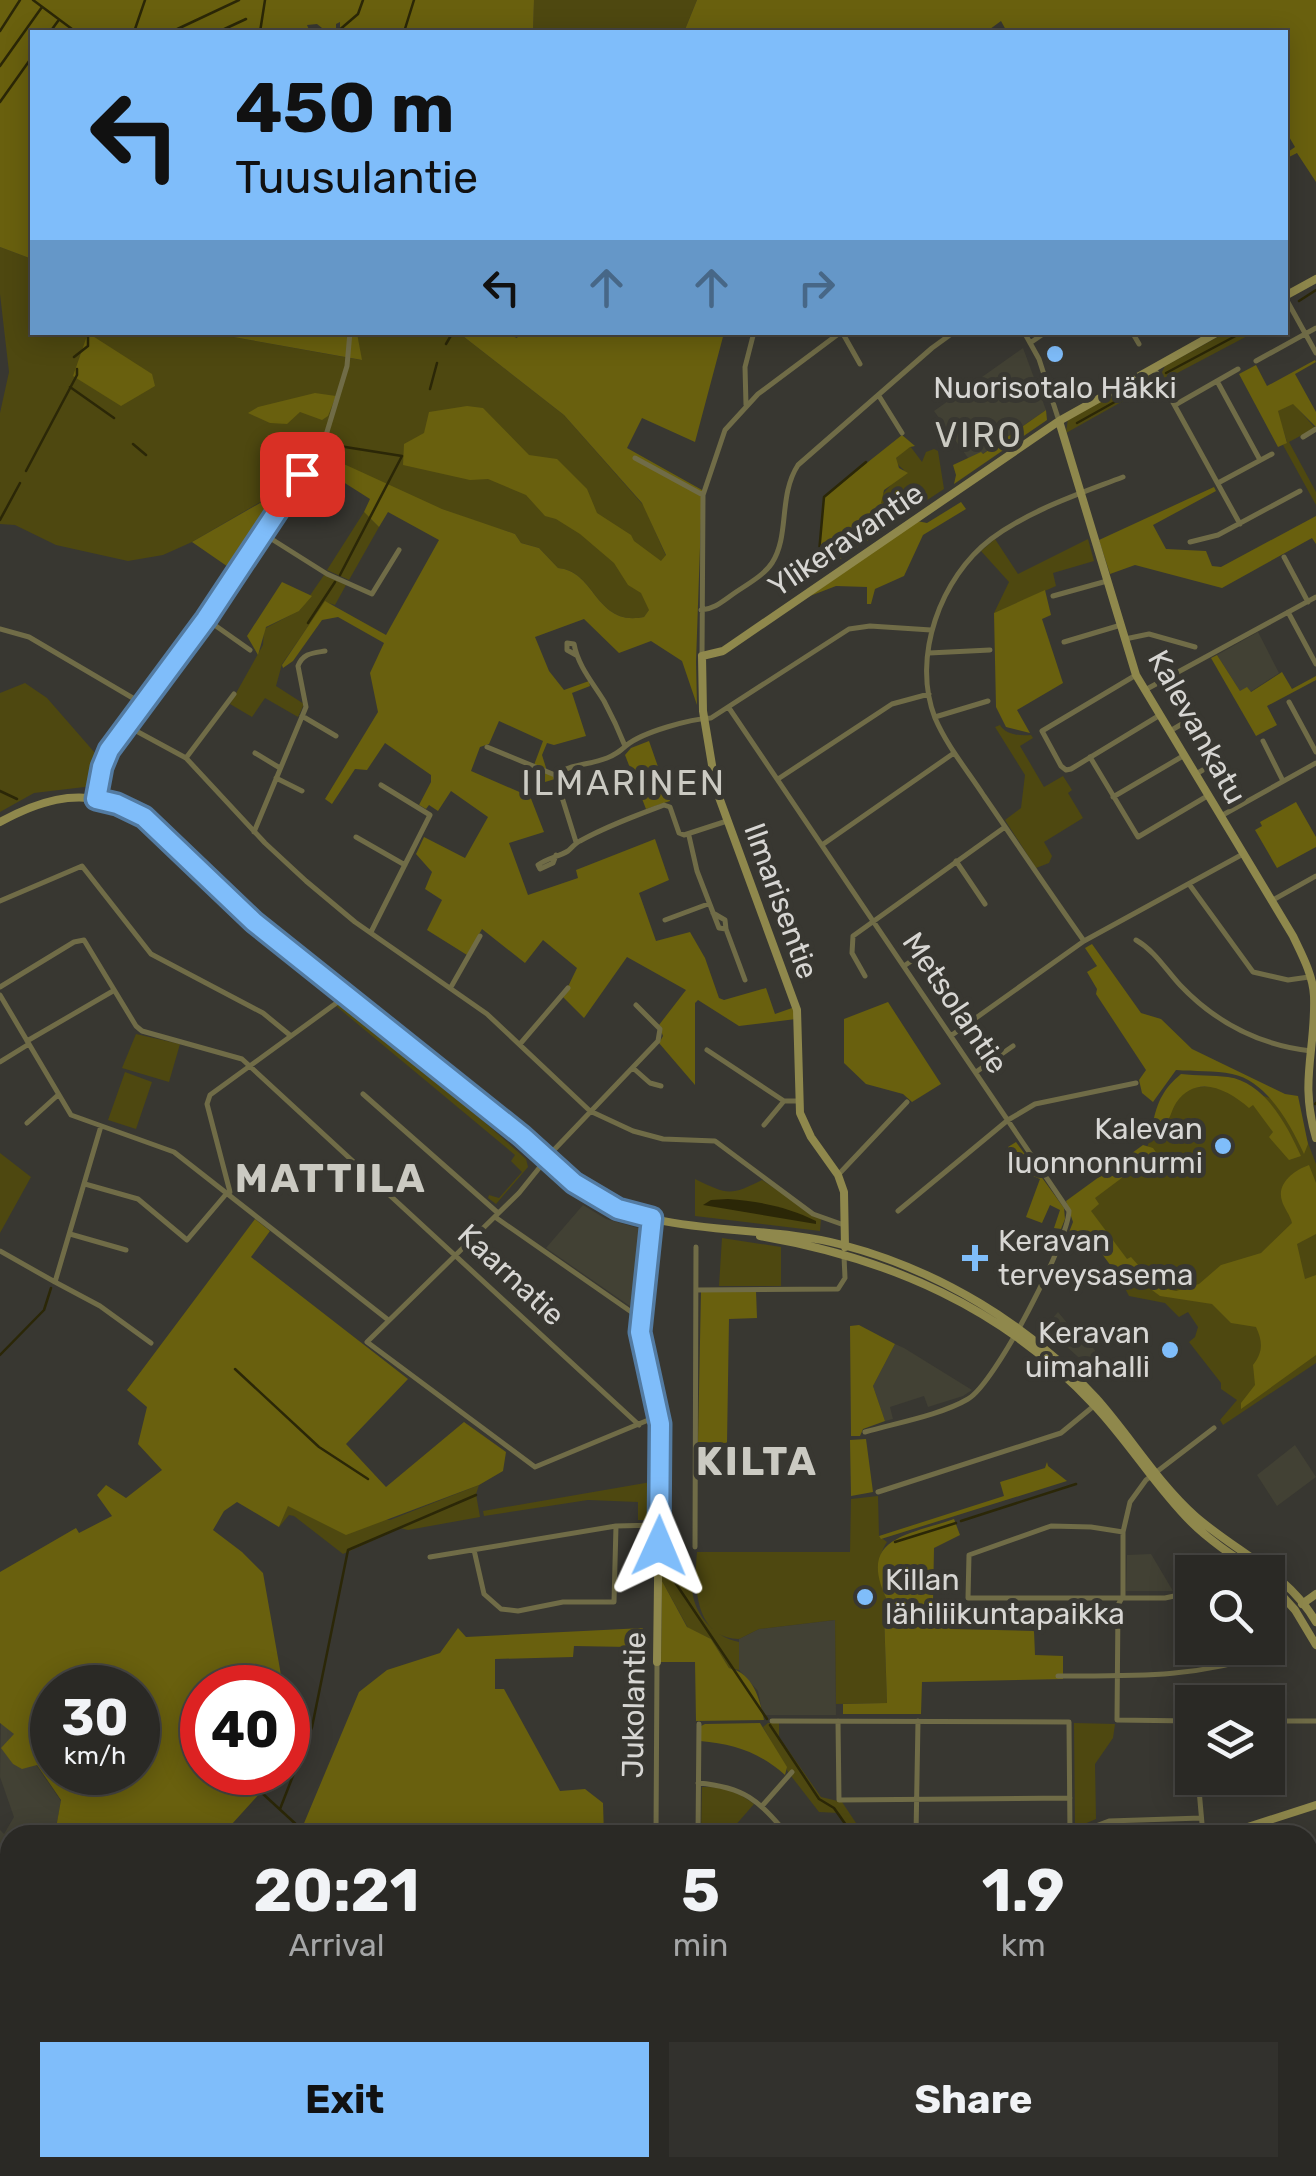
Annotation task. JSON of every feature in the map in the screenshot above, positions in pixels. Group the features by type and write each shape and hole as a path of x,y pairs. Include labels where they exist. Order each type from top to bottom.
{"street":[{"path":"1288,294 1316,279"},
{"path":"1288,302 1316,353"},
{"path":"1256,360 1316,328"},
{"path":"96,799 104,759 206,619 322,445 347,366 350,335"},
{"path":"746,405 745,367 753,335"},
{"path":"746,405 838,335"},
{"path":"844,335 860,364"},
{"path":"702,610 712,609 771,564 780,541 788,481 798,465 950,335"},
{"name":"Kalevankatu","path":"1026,335 1044,370 1136,675 1293,936 1310,977 1315,993 1307,1104 1316,1138"},
{"path":"1030,344 1042,335"},
{"path":"1134,335 1139,344"},
{"name":"Ylikeravantie","path":"702,656 723,652 1059,421 1213,335"},
{"path":"1154,368 1240,524"},
{"path":"1175,405 1238,369"},
{"path":"1216,382 1260,460"},
{"path":"879,396 902,433"},
{"name":"Ilmarisentie","path":"746,405 725,430 703,495 702,656 706,719 711,763 727,821 797,1010 799,1101"},
{"path":"1303,436 1316,430"},
{"path":"1218,483 1272,454"},
{"path":"635,458 703,495"},
{"path":"1084,941 954,753 935,717 929,694 930,652 932,630 946,591 988,541 1018,521 1123,477"},
{"path":"294,486 324,508"},
{"path":"1190,542 1218,535 1300,491"},
{"path":"262,533 327,574 372,594 399,550"},
{"path":"1284,558 1308,602"},
{"path":"1053,596 1107,580"},
{"path":"1145,690 1316,597"},
{"path":"1288,612 1316,664"},
{"path":"206,619 250,650"},
{"path":"1064,642 1121,625"},
{"path":"555,775 729,708 849,629 870,626 932,630"},
{"path":"0,630 30,638 143,704"},
{"path":"1125,638 1149,634 1195,647"},
{"path":"930,652 990,650"},
{"path":"254,832 302,716 306,698 300,660 325,651"},
{"path":"576,655 625,746"},
{"path":"1136,675 1042,731 1066,770 1160,716"},
{"path":"186,758 234,694"},
{"path":"778,779 892,704 929,694"},
{"path":"935,717 988,701"},
{"path":"1288,702 1316,752"},
{"name":"Metsolantie","path":"729,708 1065,1203 1070,1215 1018,1332"},
{"path":"302,716 336,736"},
{"path":"1170,731 1187,721"},
{"path":"127,726 186,758 306,882 488,1014 590,1110 633,1131 663,1139 715,1141 813,1214 846,1226"},
{"path":"1262,741 1283,781"},
{"path":"487,746 555,775 576,842"},
{"path":"255,753 280,768"},
{"path":"822,845 954,753"},
{"path":"1113,798 1184,755"},
{"path":"1090,758 1138,838 1209,796"},
{"path":"1221,816 1316,763"},
{"path":"1196,774 1213,764"},
{"path":"276,778 302,792"},
{"path":"371,932 432,812 381,784"},
{"path":"0,822 47,801 68,797 117,804 144,817 254,922 545,1161 618,1209 652,1221 742,1231 845,1249 923,1281 1018,1332 1080,1381 1198,1530 1283,1580 1314,1615 1302,1621"},
{"path":"556,855 612,824 668,805 680,833 689,836 727,821"},
{"path":"864,976 850,944 854,936 1005,827"},
{"path":"689,836 708,904 719,928 726,930 745,980"},
{"path":"356,837 405,865"},
{"path":"952,1035 1084,941 1244,854"},
{"path":"956,861 985,904"},
{"path":"0,901 82,866 152,954 263,1013 291,1036"},
{"path":"1271,900 1316,876"},
{"path":"1189,884 1253,972 1288,980 1310,977"},
{"path":"665,920 708,904"},
{"path":"451,987 480,936"},
{"name":"Kaarnatie","path":"0,991 74,942 84,940 142,1031 231,1053 250,1065 639,1425"},
{"path":"1136,940 1148,946 1212,1015 1256,1038 1311,1051"},
{"path":"904,966 920,955"},
{"path":"520,1044 568,988"},
{"path":"0,991 71,1115 174,1152 387,1319"},
{"path":"0,1062 113,991"},
{"path":"229,1194 208,1099 346,996"},
{"path":"636,1004 660,1028 661,1035 496,1215 367,1342 531,1466 658,1416"},
{"path":"976,1072 1014,1046"},
{"path":"696,1290 838,1289 844,1278 846,1199 838,1175 803,1123 799,1101 784,1100 707,1050"},
{"path":"633,1068 662,1086"},
{"path":"898,1211 1008,1120 1045,1100 1136,1083"},
{"path":"362,1094 496,1215 640,1318"},
{"path":"27,1123 58,1095"},
{"path":"764,1125 784,1100"},
{"path":"838,1175 907,1102"},
{"path":"55,1282 102,1126"},
{"path":"84,1184 138,1200 187,1240 229,1194"},
{"name":"Jukolantie","path":"652,1221 640,1318 658,1416 656,1825"},
{"path":"70,1234 126,1250"},
{"path":"696,1247 696,1548"},
{"path":"0,1251 100,1306 150,1343"},
{"path":"1018,1332 1094,1406 1154,1474"},
{"path":"865,1432 972,1397 1018,1332"},
{"path":"878,1492 1061,1433 1094,1406"},
{"path":"1175,1721 1117,1720 1123,1532 1130,1502 1154,1474 1214,1428"},
{"path":"430,1557 616,1526 659,1525"},
{"path":"474,1550 484,1594 501,1609 518,1611 564,1602 614,1602 616,1526"},
{"path":"1123,1532 1051,1526 970,1554 968,1598 1175,1596"},
{"path":"1236,1552 1239,1555"},
{"path":"1295,1610 1316,1594"},
{"path":"1285,1599 1316,1645"},
{"path":"1058,1676 1170,1676 1225,1665"},
{"path":"772,1721 1068,1722 1071,1825"},
{"path":"838,1721 839,1800 1070,1798"},
{"path":"916,1825 918,1721"},
{"path":"1285,1721 1316,1721"},
{"path":"698,1724 698,1825"},
{"path":"762,1806 792,1772"},
{"path":"698,1783 733,1788 762,1806 779,1825"},
{"path":"1199,1795 1202,1825"},
{"path":"1254,1825 1316,1805"},
{"path":"1097,1825 1110,1820 1201,1818"}],"shaded area":[{"path":"0,0 534,0 533,30 340,30 340,22 336,30 324,30 317,24 307,25 309,30 30,30 30,258 0,247"},
{"path":"534,0 697,0 685,30 533,30"},
{"path":"697,0 1316,0 1316,182 1297,153 1288,158 1288,152 1295,147 1288,135 1288,30 1006,30 1001,21 989,30 685,30"},
{"path":"0,247 30,258 30,335 222,335 361,360 357,335 462,335 564,415 644,506 666,556 650,609 644,617 615,614 581,578 558,568 539,548 521,543 515,534 408,496 317,453 286,487 163,555 128,561 56,545 15,525 0,524 0,413 9,372 0,294"},
{"path":"87,335 91,335 152,374 155,386 121,406 73,376"},
{"path":"222,335 357,335 362,360"},
{"path":"462,335 723,335 695,442 642,418 627,448 702,490 697,705 682,661 651,641 619,653 584,619 535,637 549,671 564,690 589,681 590,686 572,693 586,736 554,745 547,743 542,755 547,771 534,765 543,741 499,721 489,744 480,747 471,771 524,794 537,770 554,776 555,779 535,785 530,796 544,832 509,843 528,895 578,878 576,870 655,839 669,880 639,893 656,941 690,932 705,958 719,998 766,988 775,1014 792,1008 796,1019 739,1026 698,1000 695,1085 659,1043 663,1036 659,1025 686,990 627,957 584,1018 563,997 577,968 543,940 525,963 482,929 467,955 427,930 442,900 425,889 432,872 416,854 424,837 465,858 488,817 451,791 438,811 429,805 426,809 419,805 431,775 385,743 367,770 355,769 332,804 325,799 378,712 370,673 384,643 338,617 322,620 293,661 283,668 282,665 325,601 386,635 439,540 388,512 379,527 364,512 370,499 318,466 322,454 442,509 515,534 521,543 539,548 558,568 581,578 615,614 644,617 649,610 641,593 628,585 614,563 580,534 545,516 526,495 488,479 470,480 403,465 404,444 424,433 429,412 467,406 483,408 529,455 557,459 587,489 597,513 661,561 666,555 642,503 564,415"},
{"path":"1221,335 1249,335 1164,380 1165,366"},
{"path":"1023,348 1046,410 971,462 934,411"},
{"path":"1315,360 1295,374 1316,412 1316,427 1293,404 1278,411 1287,443 1278,447 1239,374 1256,365 1267,386"},
{"path":"1148,376 1157,382 1066,433 1068,418"},
{"path":"315,393 336,396 328,416 322,420 300,412 287,424 270,423 248,413 258,407"},
{"path":"1293,403 1315,428 1289,442 1316,492 1316,505 1283,445 1287,442 1277,411"},
{"path":"1046,410 1047,420 954,484 953,465 983,454"},
{"path":"902,435 915,446 896,458 899,468 908,473 884,490 881,503 896,514 907,508 909,512 817,575 824,497"},
{"path":"910,446 922,462 926,452 938,451 944,489 909,512 906,508 896,514 881,503 881,496 904,470 896,458"},
{"path":"1214,487 1216,491 1153,525 1166,549 1206,551 1212,566 1221,567 1316,516 1316,544 1312,538 1222,588 1135,565 1110,574 1099,540"},
{"path":"286,488 234,571 192,542"},
{"path":"961,502 966,509 923,535 904,576 875,589 871,604 867,604 867,587 836,586 810,596 917,521 927,523"},
{"path":"364,512 379,527 349,580 327,570"},
{"path":"995,539 1018,574 1088,539 1094,561 1053,573 1056,586 994,613 1009,582 981,551"},
{"path":"324,575 346,585 335,605 325,602 282,664 276,686 304,704 298,717 265,698 252,717 230,704 263,645 264,629 300,610"},
{"path":"282,582 312,596 299,611 266,627 258,655 247,636"},
{"path":"1045,590 1051,615 1042,619 1063,683 1017,710 1030,733 1006,727 996,707 994,613"},
{"path":"1258,632 1279,673 1250,692 1240,691 1217,655"},
{"path":"1217,655 1240,691 1247,687 1251,692 1282,672 1292,689 1316,676 1316,680 1267,706 1277,725 1256,736 1211,658"},
{"path":"25,683 47,698 102,761 93,786 34,793 0,812 0,693"},
{"path":"1000,725 1010,733 1031,735 1033,738 1020,746 1044,787 1063,776 1083,818 1044,842 1052,856 1049,863 1036,868 1005,820 1021,808 1025,775 995,727"},
{"path":"649,741 670,801 646,809 625,755 631,748"},
{"path":"1296,802 1316,837 1316,847 1277,868 1255,830 1262,826 1260,822"},
{"path":"1092,944 1141,1013 1161,1019 1192,1049 1285,1094 1298,1096 1308,1144 1304,1154 1276,1105 1245,1078 1176,1070 1153,1102 1142,1093 1139,1080 1146,1070 1096,994 1087,972 1097,966 1085,948"},
{"path":"888,1002 941,1084 912,1102 903,1094 866,1084 844,1063 844,1019"},
{"path":"342,1003 434,1077 526,1159 528,1167 496,1204 489,1195 499,1198 522,1172 511,1161 515,1155 336,1006"},
{"path":"136,1034 180,1044 169,1082 122,1068"},
{"path":"125,1072 152,1082 136,1129 108,1120"},
{"path":"1181,1074 1228,1077 1253,1087 1274,1108 1301,1156 1289,1160 1269,1137 1273,1132 1253,1105 1249,1108 1232,1095 1212,1088 1193,1089 1184,1094 1165,1124 1153,1123 1162,1096"},
{"path":"1234,1086 1294,1106 1316,1164 1316,1363 1223,1425 1220,1420 1237,1400 1221,1389 1221,1383 1189,1342 1198,1327 1188,1312 1179,1317 1165,1303 1129,1296 1081,1204 1146,1151 1161,1104 1172,1088"},
{"path":"1016,1142 1064,1208 1061,1229 1054,1228 1060,1210 1050,1205 1042,1223 1026,1217 1040,1179 1026,1173 1024,1164 1009,1158 1008,1147"},
{"path":"1143,1145 1153,1148 1160,1158 1152,1164 1147,1159 1095,1198 1099,1204 1091,1211 1127,1259 1131,1257 1139,1266 1141,1271 1133,1285 1126,1286 1087,1234 1074,1244 1066,1240 1073,1222 1066,1201"},
{"path":"0,1153 31,1177 0,1233"},
{"path":"1309,1165 1316,1183 1316,1234 1297,1244 1305,1279 1316,1275 1316,1355 1241,1409 1241,1403 1255,1385 1253,1365 1261,1347 1256,1327 1231,1323 1212,1304 1160,1296 1144,1284 1176,1291 1199,1284 1221,1265 1261,1253 1292,1223 1282,1201 1284,1183"},
{"path":"695,1179 729,1192 762,1180 821,1218 820,1231 695,1216"},
{"path":"728,1199 784,1208 816,1224 703,1205"},
{"path":"583,1205 606,1219 645,1230 634,1309 546,1248"},
{"path":"255,1219 270,1231 251,1257 408,1379 346,1444 386,1487 464,1422 506,1452 503,1471 479,1485 346,1535 288,1506 279,1527 237,1502 224,1511 213,1530 263,1573 279,1665 180,1665 180,1795 258,1795 231,1825 57,1825 61,1800 58,1795 160,1795 160,1665 30,1665 30,1767 22,1769 13,1764 1,1748 14,1734 0,1723 0,1572 76,1528 79,1533 112,1516 97,1495 106,1485 126,1498 162,1470 138,1444 147,1407 127,1390"},
{"path":"722,1238 781,1247 781,1286 719,1286"},
{"path":"701,1291 756,1291 757,1318 729,1319 727,1443 698,1442"},
{"path":"1058,1312 1105,1363 1087,1381 1080,1373 1087,1365 1045,1327"},
{"path":"859,1325 895,1344 873,1386 885,1421 863,1429 860,1436 851,1436 850,1326"},
{"path":"895,1344 972,1390 928,1407 924,1396 890,1407 893,1419 885,1421 873,1386"},
{"path":"866,1439 873,1492 851,1496 850,1440"},
{"path":"1295,1445 1316,1477 1277,1506 1257,1475"},
{"path":"1047,1462 1067,1481 881,1539 879,1536 1004,1496 1000,1482 1045,1468"},
{"path":"651,1482 650,1520 638,1520 638,1502 588,1500 484,1516 483,1511"},
{"path":"479,1485 476,1494 480,1517 408,1530 400,1528 343,1554 294,1516 289,1515 279,1527 288,1505 390,1520"},
{"path":"878,1496 879,1536 887,1542 879,1565 889,1604 884,1613 887,1703 836,1704 835,1620 759,1629 739,1639 724,1636 705,1619 697,1593 697,1552 850,1552 851,1499"},
{"path":"954,1519 960,1535 934,1548 933,1601 939,1623 951,1629 1034,1631 1035,1655 1063,1656 1063,1679 922,1682 921,1714 843,1714 843,1704 887,1703 884,1613 889,1604 880,1582 878,1565 882,1553 903,1536"},
{"path":"1151,1554 1173,1591 1126,1591 1127,1555"},
{"path":"662,1565 692,1584 699,1613 712,1629 739,1642 739,1670 729,1668 711,1639 688,1628 662,1581"},
{"path":"662,1581 687,1627 711,1639 729,1668 750,1681 764,1720 696,1721 695,1662 661,1662"},
{"path":"835,1620 836,1715 763,1715 758,1691 739,1670 739,1639 759,1629"},
{"path":"458,1628 466,1637 643,1628 629,1647 574,1646 573,1657 495,1659 495,1689 504,1689 560,1791 585,1789 603,1803 604,1825 303,1825 359,1692 387,1670 440,1653"},
{"path":"1,1722 30,1756 30,1795 57,1795 61,1801 57,1825 9,1825 14,1817 0,1777"},
{"path":"760,1723 787,1767 785,1775 746,1750 700,1741 701,1726 705,1724"},
{"path":"779,1723 779,1737 821,1797 842,1802 857,1825 847,1825 839,1813 819,1812 788,1772 763,1727"},
{"path":"1074,1723 1115,1724 1113,1738 1095,1764 1096,1819 1075,1825"},
{"path":"702,1787 730,1791 754,1804 736,1825 701,1825"}],"waterway":[{"path":"0,31 20,0"},
{"path":"33,0 73,30"},
{"path":"135,30 145,0"},
{"path":"175,30 239,0"},
{"path":"260,30 265,0"},
{"path":"339,30 358,14 363,0"},
{"path":"405,30 414,0"},
{"path":"0,66 42,7"},
{"path":"222,30 246,19"},
{"path":"51,30 58,21"},
{"path":"0,102 30,60"},
{"path":"1299,301 1316,290"},
{"path":"74,357 88,346 88,335"},
{"path":"446,344 451,335"},
{"path":"1166,373 1237,335"},
{"path":"430,389 437,363"},
{"path":"26,471 77,369"},
{"path":"1077,423 1154,380"},
{"path":"70,387 114,418"},
{"path":"133,444 146,455"},
{"path":"339,446 402,456 340,575"},
{"path":"817,575 824,497 866,462"},
{"path":"0,520 20,483"},
{"path":"308,623 335,582"},
{"path":"0,791 17,799"},
{"path":"0,1355 44,1310 51,1288"},
{"path":"235,1369 319,1447 368,1479"},
{"path":"961,1521 1076,1484"},
{"path":"280,1809 312,1727 348,1550 476,1495"},
{"path":"895,1542 956,1523"},
{"path":"664,1566 767,1719"},
{"path":"770,1725 819,1799 834,1808 846,1825"},
{"path":"264,1795 297,1825"}],"place":[{"name":"Nuorisotalo Häkki","path":"1055,354"},
{"name":"Kalevan luonnonnurmi","path":"1223,1146"},
{"name":"Keravan terveysasema","path":"975,1258"},
{"name":"Keravan uimahalli","path":"1170,1350"},
{"name":"Killan lähiliikuntapaikka","path":"865,1597"}],"district":[{"name":"VIRO","path":"979,435"},
{"name":"ILMARINEN","path":"624,783"},
{"name":"MATTILA","path":"331,1178"},
{"name":"KILTA","path":"757,1461"}],"route":[{"path":"302,474 206,619 109,750 96,799 144,817 254,922 522,1136 574,1183 618,1209 652,1218 640,1332 660,1424 659,1546"}]}
